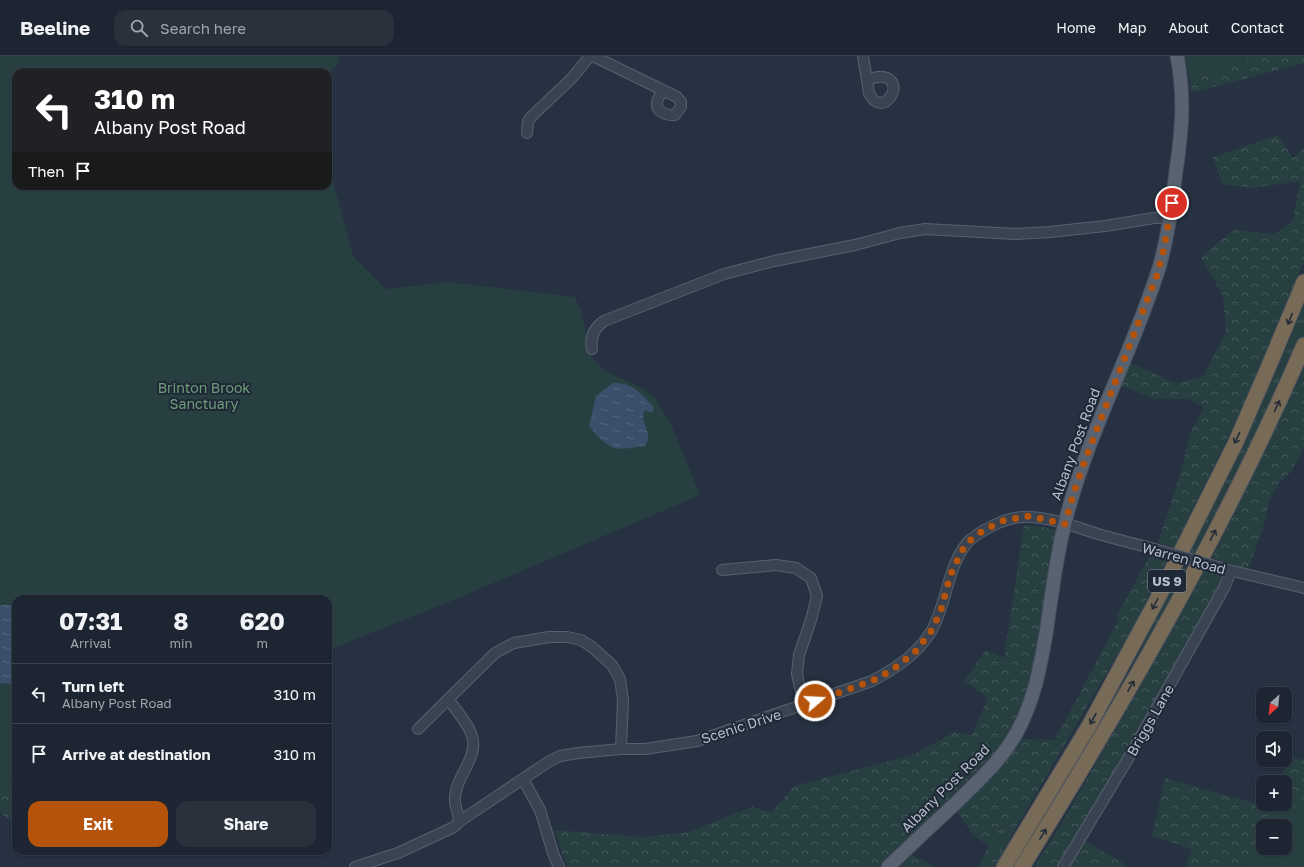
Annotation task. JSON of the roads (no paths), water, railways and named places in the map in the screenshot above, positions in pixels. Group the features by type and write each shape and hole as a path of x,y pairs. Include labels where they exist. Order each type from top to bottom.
{"highway":[{"name":"US 9","path":"1004,867 1089,726 1163,589 1236,442 1272,361 1304,282"},
{"name":"US 9","path":"1022,867 1101,738 1180,598 1247,468 1304,345"}],"main road":[{"name":"Albany Post Road","path":"888,867 980,780 997,760 1017,732 1027,710 1038,679 1065,524 1074,492 1157,275 1164,248 1182,116 1182,88 1177,56"}],"street":[{"path":"527,133 528,121 531,117 572,78 592,56 663,90"},
{"path":"863,56 867,80"},
{"path":"592,349 592,336 599,324 604,321 724,274 774,261 855,245 900,233 925,229 1016,234 1105,226 1154,218 1169,218"},
{"name":"Scenic Drive","path":"355,867 398,853 454,827 460,821 548,762 560,756 621,749 645,749 697,741 872,681 892,670 915,652 932,630 941,610 950,576 961,552 968,542 984,530 1002,521 1029,516 1065,524"},
{"name":"Warren Road","path":"1065,524 1227,569 1304,588"},
{"path":"722,570 776,565 796,568 811,578 817,596 811,620 799,655 797,674 804,705"},
{"name":"Briggs Lane","path":"1063,867 1132,752 1224,588 1227,569"},
{"path":"418,729 495,653 514,643 548,636 567,637 581,640 592,647 612,665 620,679 623,700 621,749"},
{"path":"448,699 471,733 473,743 472,752 457,786 455,797 456,809 460,821"},
{"path":"523,779 540,810 553,853 559,867"}],"water":[{"path":"613,383 620,383 632,387 654,407 652,413 645,410 643,415 648,432 648,441 645,446 623,449 612,447 601,439 589,426 596,396"},
{"path":"0,605 12,605 12,684 0,683"}],"park label":[{"name":"Brinton Brook Sanctuary","path":"204,396"}]}
